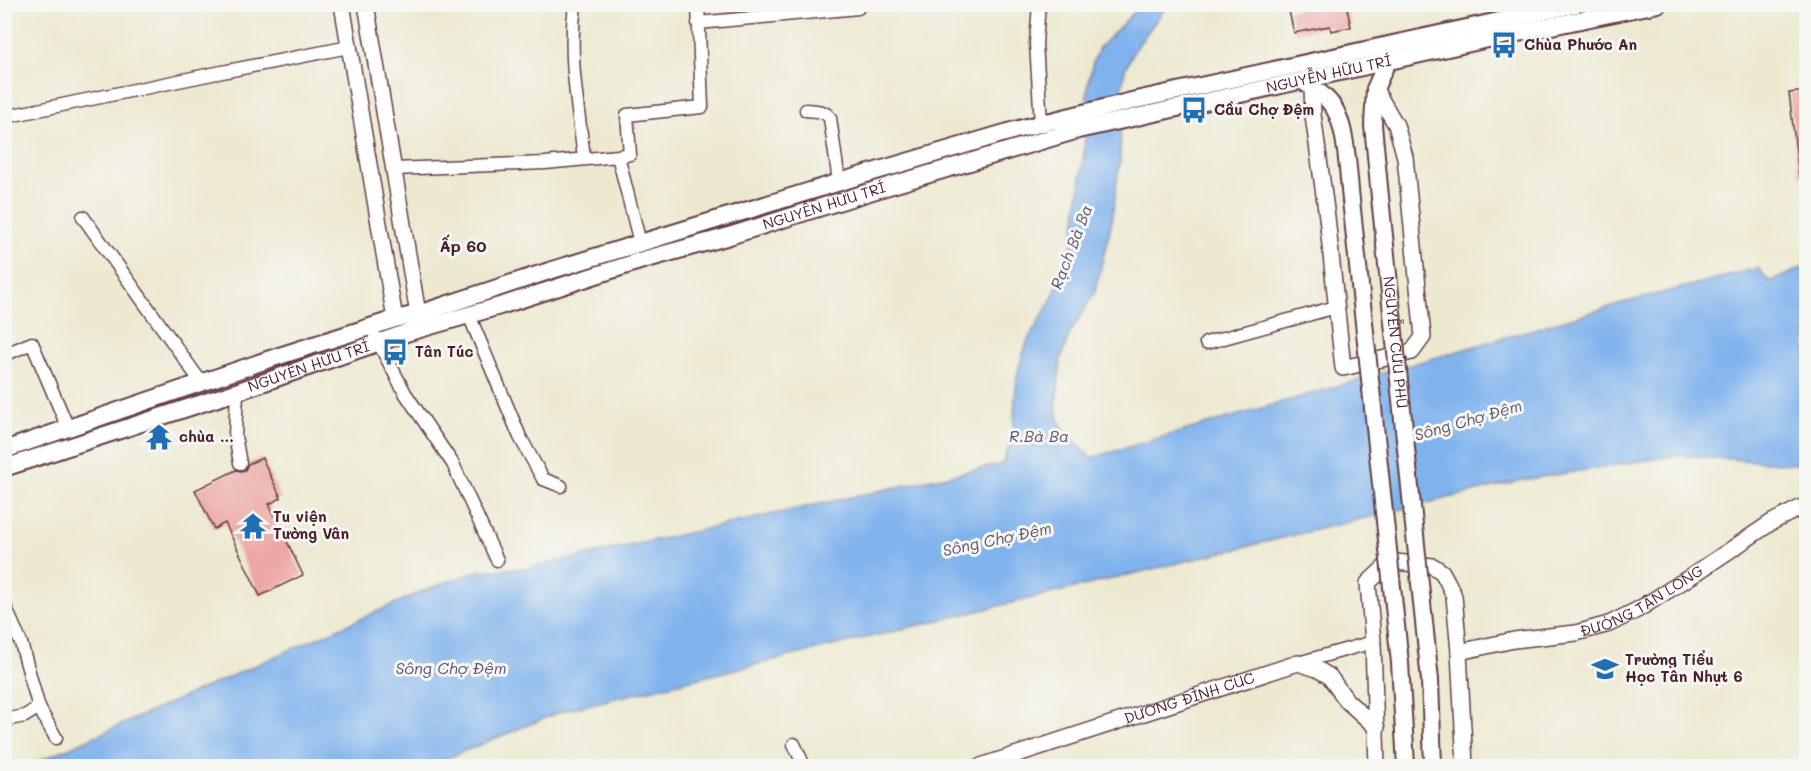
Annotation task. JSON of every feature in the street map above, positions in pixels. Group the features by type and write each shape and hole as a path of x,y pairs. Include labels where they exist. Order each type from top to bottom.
{"main road":[{"name":"NGUYỄN HỮU TRÍ","path":"4,450 201,382 395,319 419,322 469,315 882,188 1077,123 1577,4"},
{"name":"NGUYỄN HỮU TRÍ","path":"1137,108 1307,84 1387,62 1488,39 1659,4"},
{"name":"NGUYỄN CỬU PHÚ","path":"1387,62 1375,89 1372,125 1430,680 1433,766"},
{"name":"NGUYỄN CỬU PHÚ","path":"1307,84 1334,108 1342,129 1400,663 1406,766"},
{"name":"NGUYỄN HỮU TRÍ","path":"4,468 378,344 398,336 419,322 549,271 839,182 1041,124 1077,123"},
{"path":"722,219 726,237"},
{"path":"223,375 233,393"}],"street":[{"path":"342,4 398,336"},
{"path":"366,4 419,322"},
{"path":"575,4 573,83 584,158"},
{"path":"394,169 545,163 630,154 627,115 702,107 698,4"},
{"path":"1039,4 1036,43 1041,124"},
{"path":"698,23 858,8"},
{"path":"4,117 349,47"},
{"path":"1307,84 1327,217 1343,368 1412,352 1423,337 1405,157 1396,124 1375,89"},
{"path":"807,110 822,112 830,118 839,182"},
{"path":"618,156 639,243"},
{"path":"83,217 201,382"},
{"path":"1206,343 1336,307"},
{"path":"469,315 520,437 543,479 561,486"},
{"path":"372,327 378,344 405,393 453,464 497,560"},
{"path":"4,353 32,343 68,428"},
{"path":"233,393 235,436 240,463"},
{"name":"ĐƯỜNG TÂN LONG","path":"1459,652 1514,640 1576,633 1609,624 1639,609 1772,522 1806,505"},
{"path":"1377,766 1373,642 1368,582 1387,566 1396,562 1432,566 1442,572 1454,596 1465,766"},
{"path":"4,604 21,643 39,707 56,738"},
{"path":"1298,663 1373,642"},
{"path":"1298,663 1317,669 1329,676 1347,701 1377,728"},
{"name":"DƯƠNG ĐÌNH CÚC","path":"981,766 1298,663"},
{"path":"4,720 26,716 39,707"},
{"path":"794,744 804,766"}],"water":[{"name":"Sông Chợ Đệm","path":"1141,5 1171,5 1163,11 1135,49 1125,69 1121,92 1120,160 1111,225 1095,292 1070,333 1061,358 1056,407 1059,419 1065,432 1091,458 1623,303 1758,268 1770,282 1806,266 1806,465 1678,455 1523,480 562,711 428,766 28,766 428,589 478,571 528,568 1002,464 1012,439 1017,375 1022,357 1028,340 1053,297 1073,242 1084,153 1088,84 1093,62 1099,48"}],"building":[{"path":"1318,4 1346,4 1351,27 1331,31 1330,26 1294,33 1289,11"},
{"path":"1806,91 1806,176 1799,176 1789,93"},
{"name":"Tu viện Tường Vân","path":"262,458 281,498 269,504 303,575 260,596 225,523 214,529 195,490 236,470 245,470 248,464"}],"place":[{"name":"Chùa Phước An","path":"1504,45"},
{"name":"Cầu Chợ Đệm","path":"1194,110"},
{"name":"Tân Túc","path":"395,352"},
{"name":"chùa …","path":"159,437"},
{"name":"Tu viện Tường Vân","path":"253,526"},
{"name":"Trường Tiểu Học Tân Nhựt 6","path":"1605,669"}],"district":[{"name":"Ấp 60","path":"463,246"}],"water label":[{"name":"Rạch Bà Ba","path":"1071,247"},
{"name":"R.Bà Ba","path":"1039,436"}]}
